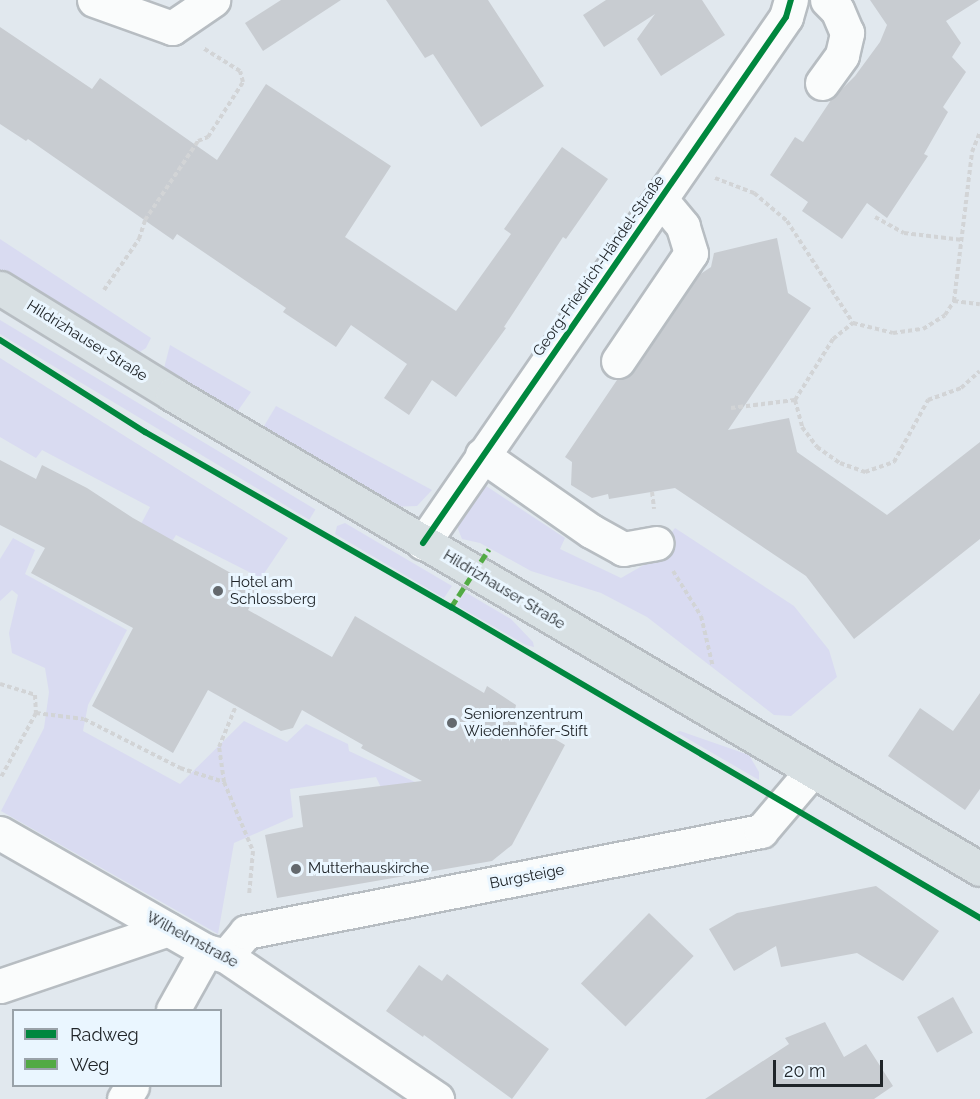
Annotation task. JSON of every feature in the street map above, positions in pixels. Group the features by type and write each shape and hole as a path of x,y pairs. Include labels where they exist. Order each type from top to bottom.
{"main road":[{"name":"Hildrizhauser Straße","path":"0,288 172,394 811,772 976,860"}],"street":[{"path":"94,0 172,28 213,0"},
{"name":"Georg-Friedrich-Händel-Straße","path":"423,543 786,16 790,0"},
{"path":"822,83 842,55 847,33 837,10 827,0"},
{"path":"618,361 690,253 683,226 660,199"},
{"path":"482,455 591,531 623,549 656,543"},
{"name":"Burgsteige","path":"226,946 761,831 811,772"},
{"name":"Wilhelmstraße","path":"0,833 168,929 226,946 437,1099"},
{"path":"0,986 168,929"},
{"path":"175,1009 226,946"}],"path":[{"path":"104,290 139,239 145,220 184,160 198,141 208,137 243,82 240,71 172,28"},
{"path":"683,166 754,193 786,221 853,323 893,333 923,329 945,315 954,301 972,152 980,132"},
{"path":"875,217 904,233 963,240"},
{"path":"954,301 980,304"},
{"path":"853,323 833,339 795,400 802,427 816,447 840,463 865,472 894,462 928,400 961,388 980,371"},
{"path":"731,408 795,400"},
{"path":"652,492 656,543 701,616 713,666"},
{"path":"0,684 35,695 36,713 0,779"},
{"path":"226,946 253,851 224,782 219,747 236,706"},
{"path":"36,713 84,718 180,768 224,782"}],"shaded area":[{"path":"0,239 151,338 146,348 132,357 0,270"},
{"path":"0,320 315,510 309,520 0,334"},
{"path":"170,345 251,392 235,415 163,372"},
{"path":"0,358 288,538 261,578 176,535 136,599 109,584 150,507 42,450 36,458 0,437"},
{"path":"276,406 432,490 417,506 387,507 261,431"},
{"path":"483,484 565,538 560,549 621,578 649,562 675,528 794,606 829,650 837,677 791,716 774,715 647,617 601,593 531,571 480,543 462,539 456,524"},
{"path":"345,523 452,586 444,598 335,534 337,526"},
{"path":"13,538 35,550 25,574 127,630 88,705 83,731 180,784 244,721 287,742 306,724 348,744 349,751 432,790 387,800 376,777 290,789 293,817 234,843 218,934 1,811 44,728 49,692 45,668 12,653 9,633 18,595 12,590 0,601 0,559"},
{"path":"465,592 511,619 533,642 534,647 526,645 456,605"},
{"path":"680,731 749,755 759,772 759,780 676,732"}],"building":[{"path":"281,0 341,0 263,51 245,23"},
{"path":"386,0 488,0 544,86 481,127 433,54 425,58"},
{"path":"606,0 702,0 725,35 661,76 637,39 655,14 604,47 583,15"},
{"path":"870,0 979,0 946,21 961,43 952,57 966,72 943,107 948,112 924,154 928,156 887,218 867,203 842,239 802,211 808,202 770,175 795,137 803,142 831,100 855,76 880,42 887,25"},
{"path":"0,27 92,89 100,78 217,160 266,84 391,166 345,237 456,311 511,234 504,229 562,147 608,179 566,239 563,237 504,327 506,328 456,397 432,380 409,415 384,398 407,364 351,325 336,347 283,312 286,308 177,234 173,240 28,139 26,141 0,124"},
{"path":"777,238 788,293 811,308 728,430 789,418 797,452 887,515 980,442 980,539 854,639 806,576 675,488 609,499 608,494 592,498 571,485 572,462 565,457 617,380 627,378 634,372 699,275 711,267 714,253"},
{"name":"Seniorenzentrum Wiedenhöfer-Stift","path":"0,460 36,479 42,465 87,488 133,518 259,589 248,610 332,657 355,616 484,693 487,686 516,705 514,715 565,745 512,845 492,861 277,898 265,835 303,827 299,796 422,781 361,748 363,745 302,710 293,728 281,731 208,690 173,753 92,706 133,628 31,573 45,548 0,525"},
{"path":"980,693 980,789 965,810 888,756 920,708 953,731"},
{"path":"876,886 939,931 903,981 857,953 781,967 776,946 734,971 709,929 737,913"},
{"path":"649,913 694,956 626,1027 581,983"},
{"path":"419,965 442,981 447,974 549,1049 512,1099 424,1035 423,1037 386,1011"},
{"path":"953,997 973,1033 937,1053 917,1017"},
{"path":"825,1022 844,1057 866,1044 893,1086 874,1099 705,1099 789,1044 785,1038"}],"marked path":[{"path":"451,607 489,549"}],"cycle path":[{"path":"423,543 786,17 791,0"},
{"path":"0,340 145,432 451,607 980,918"}],"place":[{"name":"Hotel am Schlossberg","path":"218,591"},
{"name":"Seniorenzentrum Wiedenhöfer-Stift","path":"452,723"},
{"name":"Mutterhauskirche","path":"296,869"}]}
